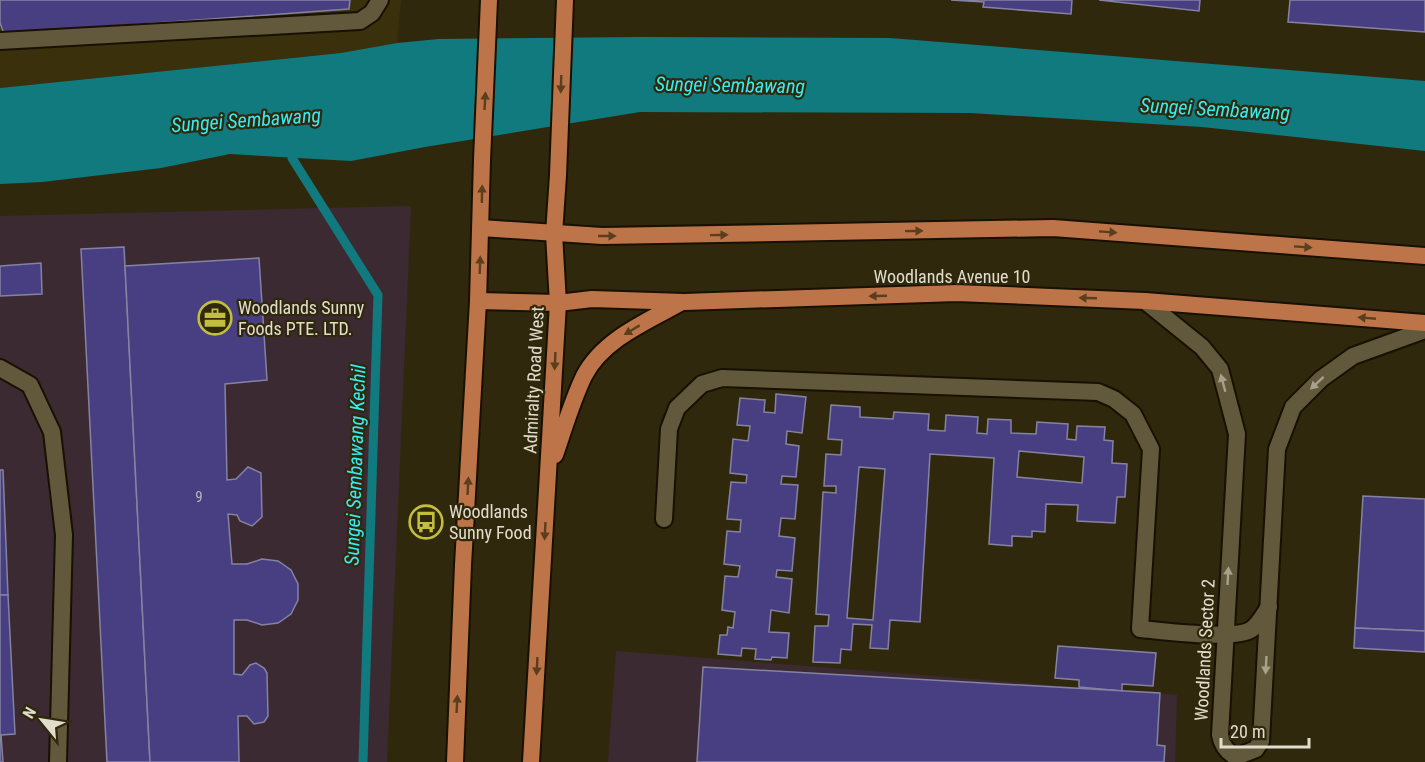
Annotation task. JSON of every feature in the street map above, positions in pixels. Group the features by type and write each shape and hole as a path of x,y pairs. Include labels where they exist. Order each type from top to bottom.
{"main road":[{"name":"Admiralty Road West","path":"531,762 558,303 554,234 565,0"},
{"path":"454,762 478,301 489,7"},
{"path":"481,228 602,236 1053,228 1425,256"},
{"name":"Woodlands Avenue 10","path":"478,301 684,302 957,293 1145,301 1425,323"},
{"path":"549,472 585,375 602,353 627,333 684,302"}],"street":[{"path":"0,41 360,21 372,13 380,0"},
{"name":"Woodlands Sector 2","path":"1145,301 1202,347 1220,369 1237,434 1220,735 1222,744 1236,760 1256,749 1261,741 1277,448 1293,407 1321,379 1353,356 1425,330"},
{"path":"0,368 30,385 52,432 64,535 58,762"},
{"path":"664,519 669,429 677,408 702,384 722,378 1098,392 1114,399 1133,414 1150,449 1140,629 1225,635 1243,634 1254,628 1269,607"}],"shaded area":[{"path":"0,0 401,0 397,43 341,53 0,88"},
{"path":"411,206 387,762 0,762 0,216"},
{"path":"616,651 1177,695 1175,762 608,762"}],"water":[{"name":"Sungei Sembawang","path":"890,38 1425,81 1425,151 1202,127 970,113 640,112 351,161 230,154 161,168 42,182 0,184 0,88 341,53 397,43 439,39"}],"building":[{"path":"0,0 350,0 349,9 4,34 0,23"},
{"path":"951,0 1072,0 1071,14 983,7 984,2"},
{"path":"1099,0 1200,0 1199,11"},
{"path":"1290,0 1425,0 1425,32 1288,22"},
{"path":"124,247 150,762 107,762 81,249"},
{"path":"259,258 267,380 225,384 227,480 236,479 248,467 261,473 262,517 252,526 240,521 237,515 228,514 232,564 247,564 262,559 278,561 291,570 298,584 298,600 291,614 278,623 262,625 247,620 234,620 234,674 242,675 250,665 256,663 267,673 268,716 264,722 254,724 247,716 238,716 239,762 150,762 125,266"},
{"path":"41,263 42,294 0,296 0,266"},
{"path":"776,394 806,397 802,433 787,431 786,444 799,446 796,477 782,476 781,484 798,485 795,519 781,518 779,536 795,538 792,571 777,570 776,577 792,579 789,613 771,610 769,632 789,633 787,658 755,659 756,649 742,648 741,656 718,654 720,635 727,635 728,627 733,628 735,612 722,610 725,576 738,577 740,566 724,564 727,531 740,532 741,520 727,519 731,482 746,483 747,475 730,473 733,439 748,441 750,426 737,425 740,398 765,400 764,412 775,413"},
{"path":"831,405 860,407 860,417 893,419 894,412 929,414 928,430 945,431 946,415 978,417 977,433 987,434 988,419 1011,420 1011,433 1036,434 1037,422 1068,424 1067,439 1076,440 1077,426 1105,427 1104,440 1113,441 1112,463 1127,464 1125,497 1117,497 1115,523 1077,521 1078,505 1046,504 1045,532 1032,531 1032,537 1012,536 1012,546 989,544 994,458 930,454 920,622 890,620 888,649 870,648 872,625 853,624 851,650 841,649 840,663 813,662 815,626 828,626 829,615 816,614 823,492 836,493 836,486 824,486 826,454 841,455 842,440 828,439","holes":["1019,451 1084,457 1082,483 1017,477","859,467 885,469 873,620 847,618"]},
{"path":"0,470 3,470 8,595 0,595"},
{"path":"1363,496 1425,499 1425,631 1355,628"},
{"path":"0,595 8,595 15,734 1,735 3,762 0,762"},
{"path":"1355,628 1425,631 1425,652 1354,648"},
{"path":"1058,646 1156,653 1153,686 1122,684 1122,691 1079,687 1079,680 1055,678"},
{"path":"703,667 1160,693 1157,745 1165,746 1164,762 697,762"}],"waterway":[{"name":"Sungei Sembawang Kechil","path":"292,158 378,295 363,762"}],"place":[{"name":"Woodlands Sunny Foods PTE. LTD.","path":"215,318"},
{"name":"Woodlands Sunny Food","path":"426,522"}]}
